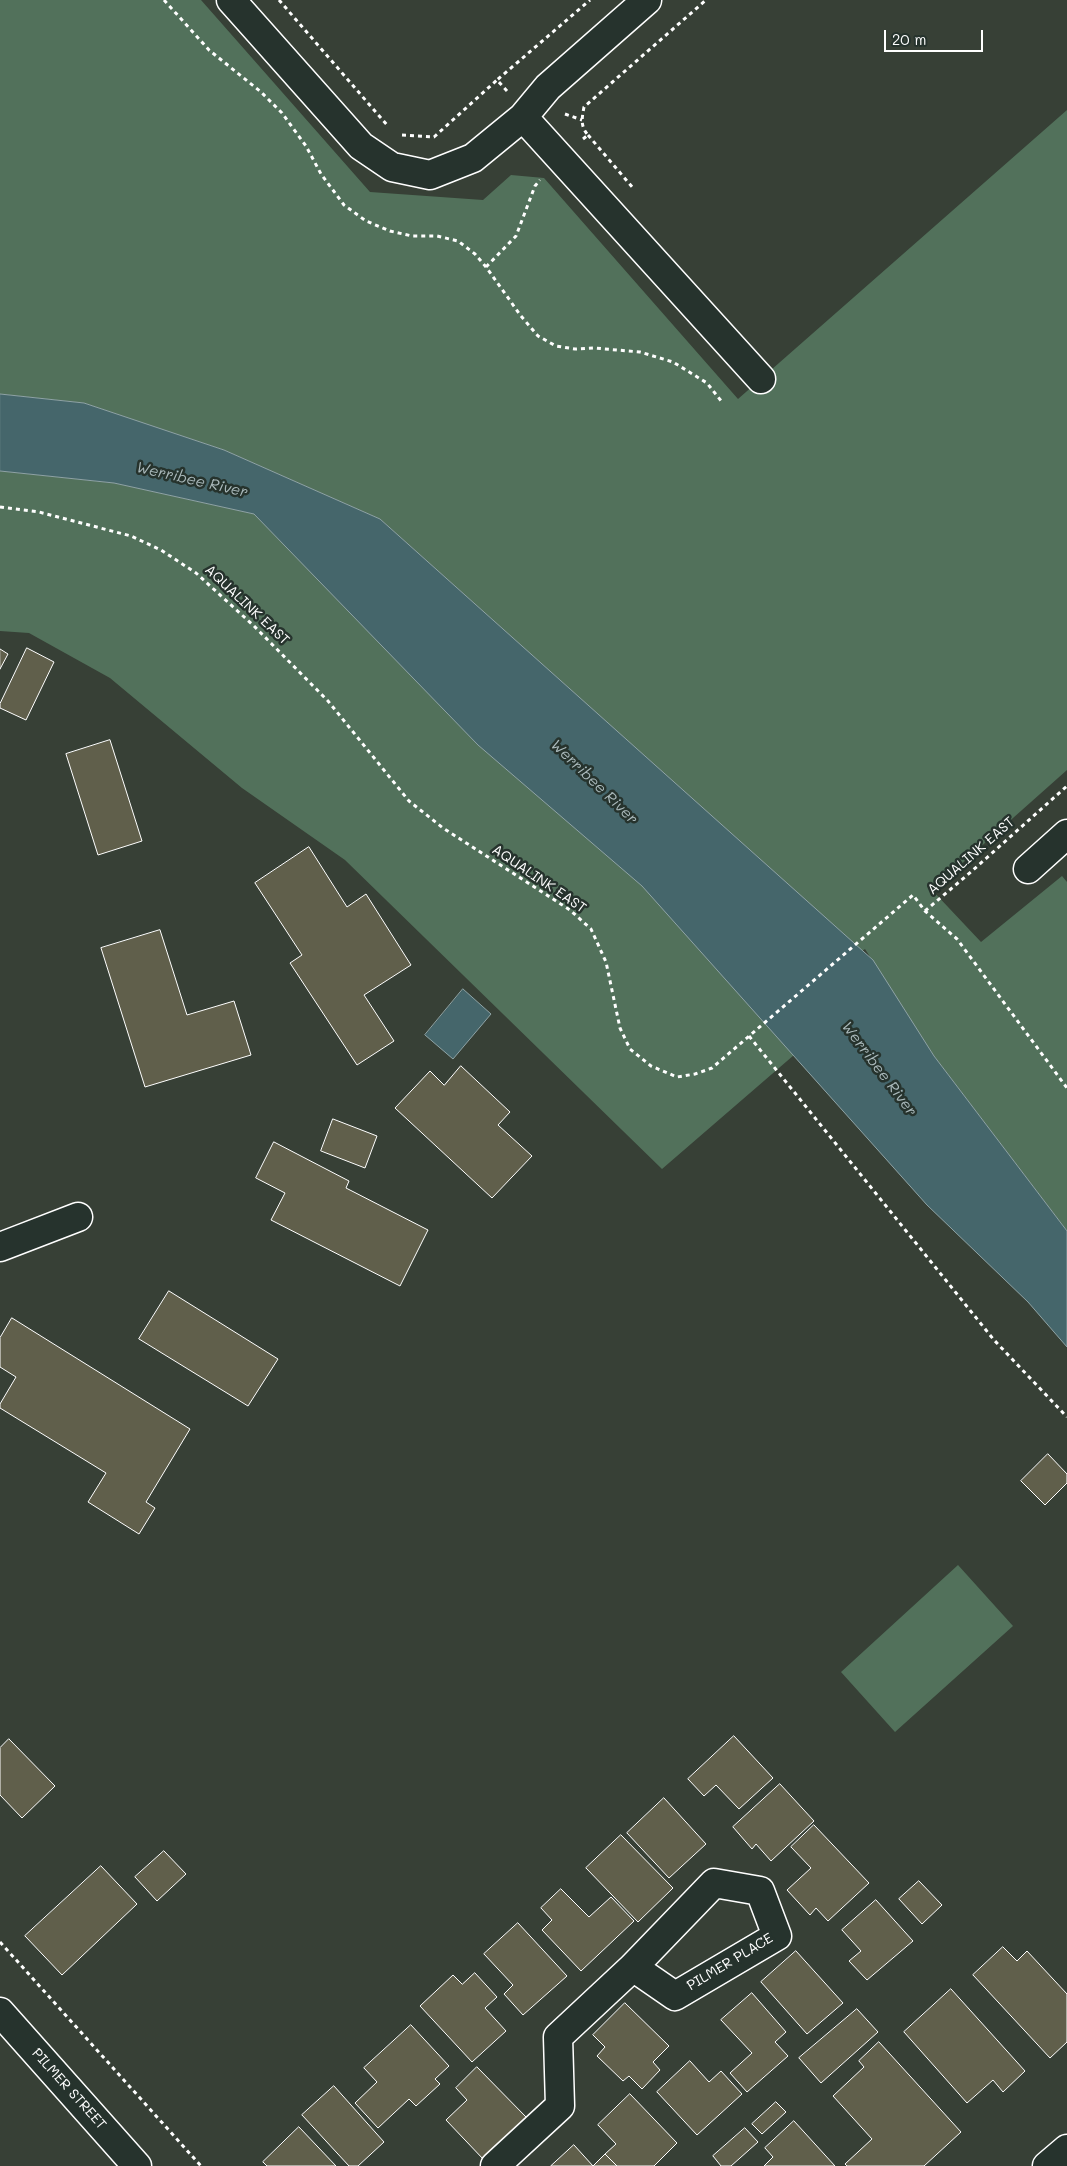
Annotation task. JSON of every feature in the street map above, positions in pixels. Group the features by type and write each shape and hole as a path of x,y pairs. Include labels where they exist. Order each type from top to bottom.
{"street":[{"path":"231,0 361,146 392,166 430,175 473,158 523,117 548,87 646,0"},
{"path":"523,117 761,379"},
{"path":"1028,869 1067,834"},
{"path":"0,1247 78,1216"},
{"name":"PILMER PLACE","path":"495,2166 560,2106 558,2037 632,1967 714,1883 760,1891 777,1936 674,1996 632,1967"},
{"name":"PILMER STREET","path":"0,2012 137,2166"}],"path":[{"path":"164,0 209,50 262,92 282,113 306,146 321,174 344,205 366,221 390,231 412,236 437,236 458,241 475,254 486,267 521,316 538,336 556,346 575,349 594,348 640,352 673,362 707,383 722,402"},
{"path":"279,0 390,127"},
{"path":"578,143 588,135 583,130 584,107 706,0"},
{"path":"396,135 434,137 497,80"},
{"path":"486,267 516,236 535,186"},
{"name":"AQUALINK EAST","path":"0,507 39,512 130,536 161,550 196,572 254,626 328,701 409,801 443,828 570,910 591,929 606,962 620,1028 630,1049 652,1066 676,1077 695,1074 712,1068 913,895 925,911 1067,786"},
{"path":"925,911 957,939 1067,1088"},
{"path":"748,1036 994,1340 1067,1417"},
{"path":"0,1942 201,2166"}],"green space":[{"path":"0,0 201,0 370,192 483,200 511,175 544,178 738,399 1067,110 1067,770 932,890 981,942 1062,876 1067,882 1067,1231 934,1056 865,949 862,951 380,519 224,450 84,403 0,394"},
{"path":"0,471 114,483 254,514 816,1036 662,1169 345,860 242,788 110,678 29,633 0,631"},
{"path":"958,1565 1013,1626 895,1732 841,1672"}],"water":[{"name":"Werribee River","path":"0,394 84,403 224,450 380,519 873,960 934,1056 1067,1231 1067,1347 1028,1302 927,1205 642,886 478,745 254,514 114,483 0,471"},
{"path":"463,989 491,1014 453,1059 425,1035"}],"building":[{"path":"27,648 54,662 26,720 0,708 0,704"},
{"path":"0,649 8,654 0,669"},
{"path":"110,740 142,841 98,855 66,754"},
{"path":"309,847 347,907 366,894 411,965 364,995 394,1041 357,1065 290,963 302,955 255,883"},
{"path":"160,930 187,1015 234,1001 251,1055 145,1087 101,948"},
{"path":"461,1066 510,1112 498,1125 532,1156 492,1198 395,1108 430,1071 444,1085"},
{"path":"333,1119 377,1136 365,1168 321,1151"},
{"path":"274,1142 349,1181 346,1188 428,1230 400,1286 271,1220 285,1193 256,1178"},
{"path":"169,1291 278,1359 248,1406 139,1339"},
{"path":"12,1318 190,1429 146,1502 155,1508 139,1534 88,1502 106,1473 0,1408 0,1404 16,1377 0,1367 0,1338"},
{"path":"1048,1454 1067,1474 1067,1483 1045,1505 1021,1481"},
{"path":"734,1736 773,1778 739,1809 716,1785 704,1796 688,1779"},
{"path":"9,1739 55,1786 22,1818 0,1795 0,1748"},
{"path":"780,1784 814,1821 771,1861 756,1844 752,1849 733,1827"},
{"path":"664,1798 706,1844 669,1878 627,1833"},
{"path":"814,1825 869,1883 828,1921 816,1908 810,1915 787,1890 811,1868 791,1847"},
{"path":"621,1835 673,1888 638,1922 586,1868"},
{"path":"164,1851 186,1874 157,1901 135,1877"},
{"path":"101,1866 137,1904 62,1975 25,1936"},
{"path":"919,1881 942,1905 922,1924 899,1899"},
{"path":"561,1889 589,1917 611,1897 634,1921 581,1971 542,1930 552,1920 541,1908"},
{"path":"876,1900 913,1941 867,1980 849,1961 861,1951 842,1930"},
{"path":"518,1923 567,1976 523,2015 504,1994 513,1985 484,1954"},
{"path":"1003,1947 1017,1961 1027,1951 1067,1994 1067,2042 1050,2058 973,1975"},
{"path":"796,1951 843,2003 807,2034 761,1982"},
{"path":"475,1973 497,1997 485,2008 506,2031 472,2062 420,2006 453,1975 462,1984"},
{"path":"951,1989 1025,2071 1003,2092 993,2080 967,2103 904,2032"},
{"path":"752,1993 786,2032 775,2042 788,2056 747,2092 730,2073 752,2053 721,2020"},
{"path":"625,2003 669,2046 653,2062 660,2070 642,2089 629,2076 623,2081 597,2056 605,2047 593,2035"},
{"path":"857,2009 878,2032 821,2083 799,2058"},
{"path":"411,2025 449,2066 435,2079 440,2084 416,2106 409,2099 378,2128 355,2103 377,2082 364,2068"},
{"path":"879,2042 961,2132 924,2166 847,2166 845,2164 872,2139 833,2096 864,2067 859,2061"},
{"path":"690,2061 709,2082 721,2071 742,2094 697,2135 657,2092"},
{"path":"477,2067 527,2118 484,2160 446,2120 467,2100 456,2088"},
{"path":"334,2086 384,2142 358,2166 349,2166 302,2115"},
{"path":"630,2094 677,2143 654,2166 617,2166 605,2154 616,2144 598,2125"},
{"path":"776,2102 786,2112 762,2134 752,2124"},
{"path":"794,2121 835,2166 764,2166 773,2157 765,2148"},
{"path":"299,2127 336,2166 267,2166 263,2162"},
{"path":"745,2128 758,2142 731,2166 721,2166 713,2156"},
{"path":"574,2145 593,2166 551,2166"},
{"path":"605,2154 617,2166 593,2166"}]}
